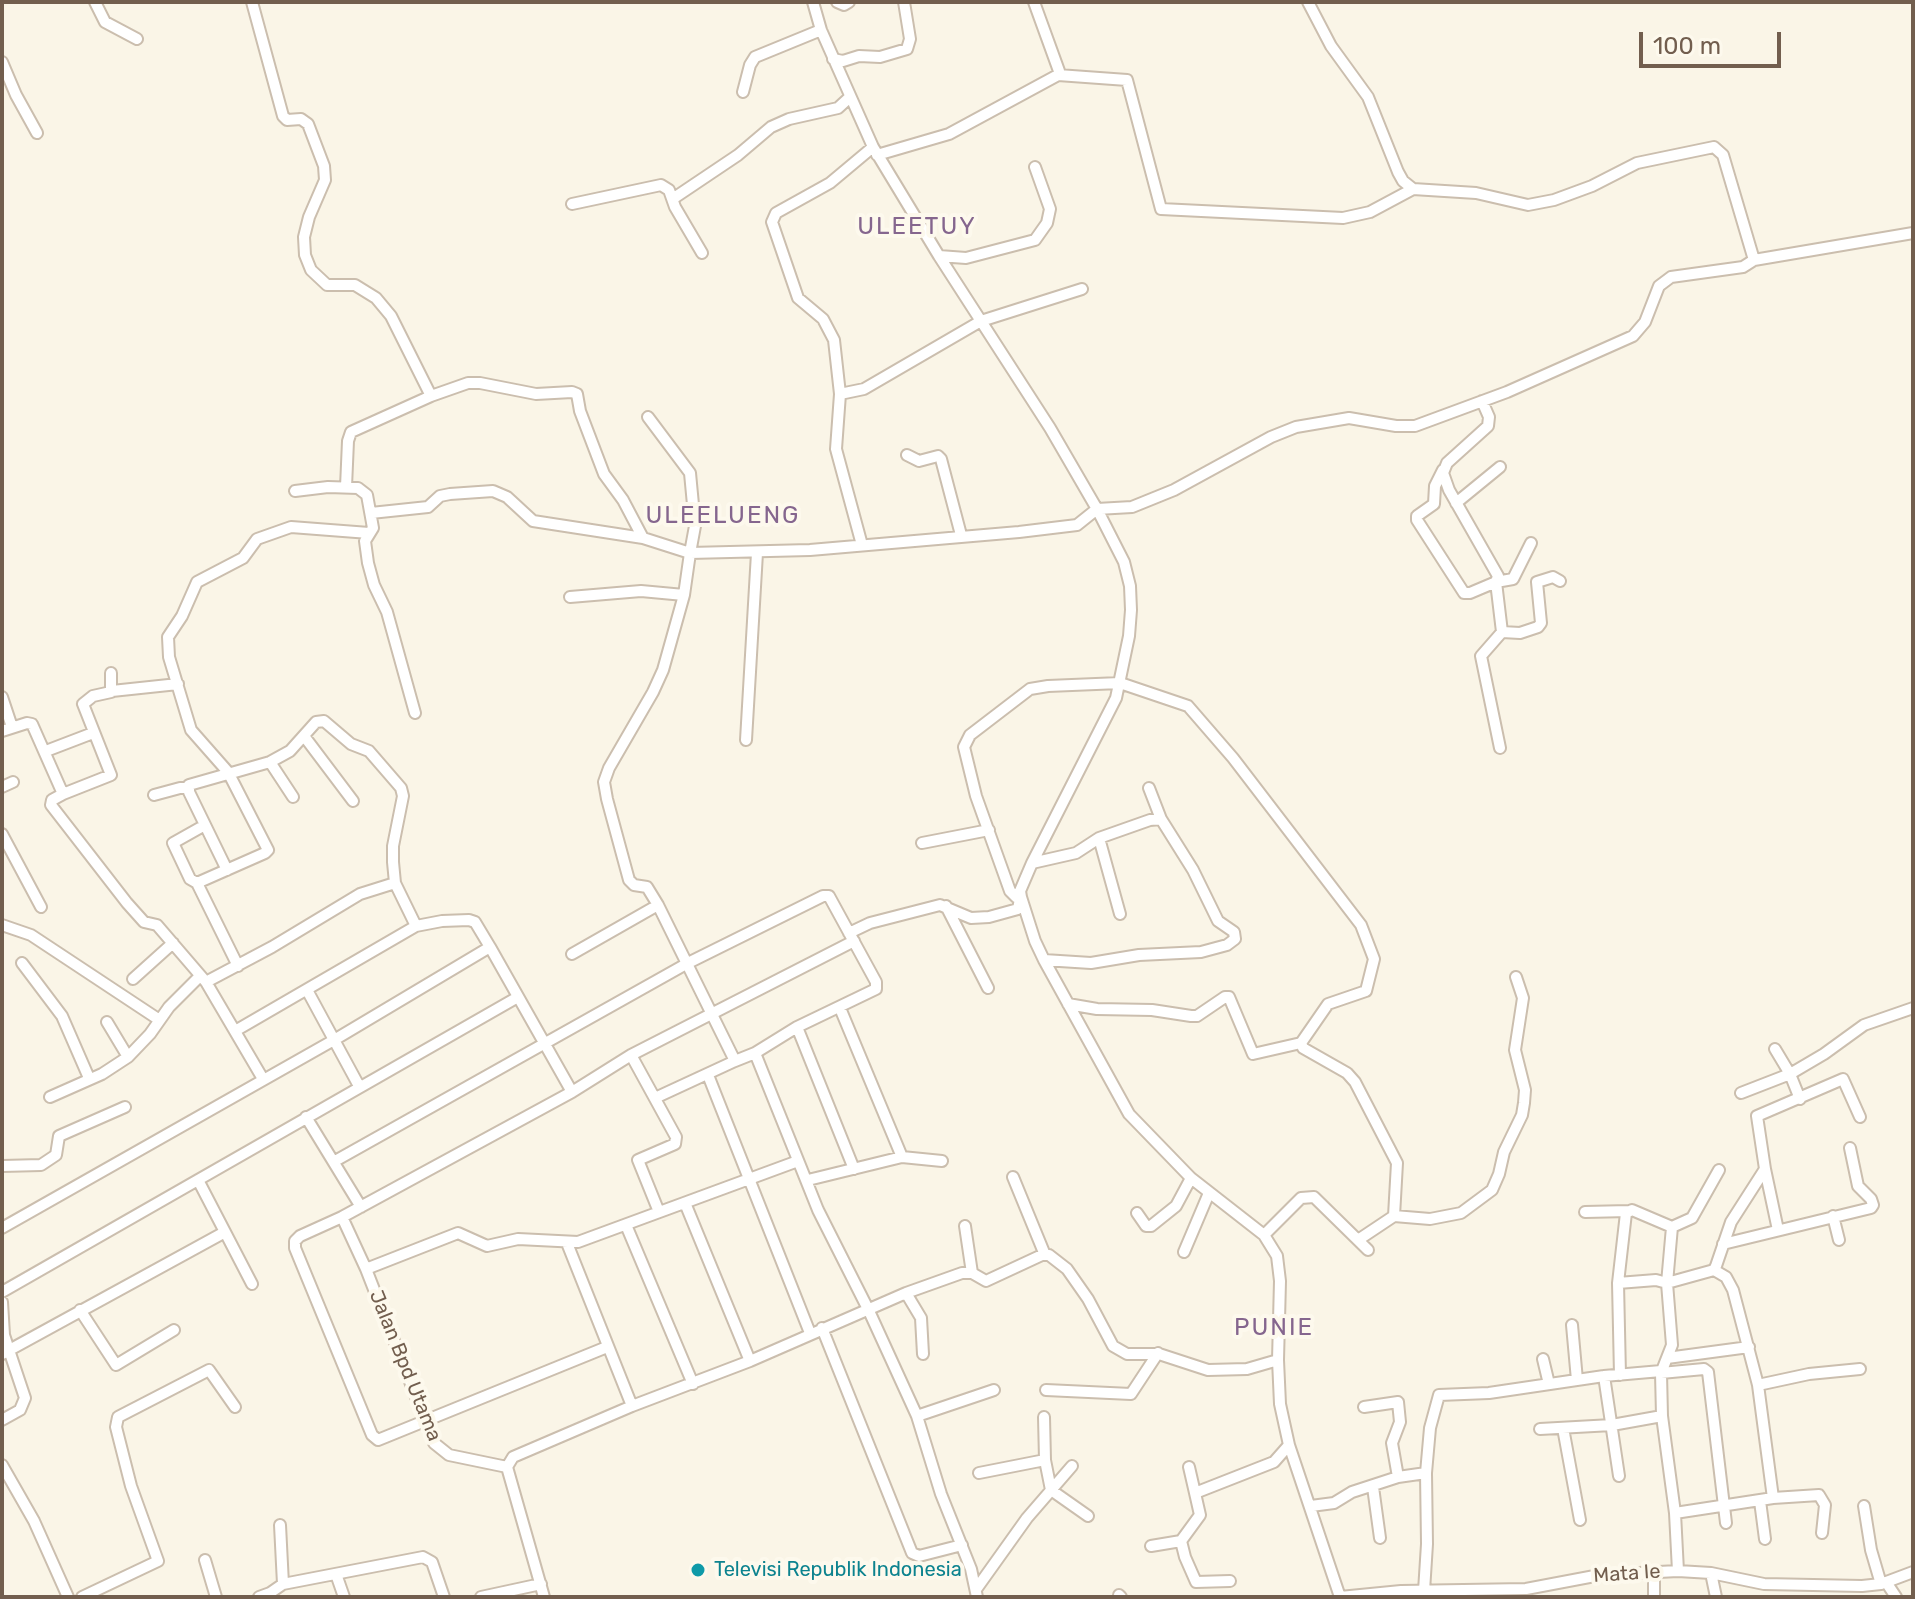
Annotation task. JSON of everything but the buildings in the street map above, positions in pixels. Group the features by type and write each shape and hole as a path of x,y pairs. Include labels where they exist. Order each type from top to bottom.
{"street":[{"path":"95,2 105,22 137,39"},
{"path":"252,2 283,116 287,120 301,119 308,124 324,166 325,180 304,237 305,255 311,270 327,285 355,285 376,298 391,316 431,396"},
{"path":"607,1347 381,1440 372,1435 295,1248 295,1241 572,1092 631,1055 852,937 870,923 936,906 946,906 971,918 989,917 1018,909 1020,894 1032,863 1112,707 1129,636 1130,586 1124,562 1050,428 875,151 833,59 813,2"},
{"path":"837,2 844,5 849,2"},
{"path":"833,59 843,61 859,56 880,57 907,49 910,39 904,2"},
{"path":"1034,2 1058,75"},
{"path":"1308,2 1331,46 1368,97 1403,181 1413,189"},
{"path":"743,92 755,57 821,30"},
{"path":"2,62 37,133"},
{"path":"862,545 836,449 840,394 834,340 823,319 798,298 772,220 776,213 830,183 875,151 949,134 1058,75 1127,80 1161,209 1343,218 1370,212 1413,189 1476,193 1528,205 1554,200 1592,186 1647,160 1714,147 1723,155 1754,260"},
{"path":"674,198 738,155 771,127 789,119 838,108 850,97"},
{"path":"939,256 966,258 1035,240 1047,223 1050,209 1035,167"},
{"path":"1398,196 1403,181"},
{"path":"572,204 658,185 666,187 702,253"},
{"path":"371,513 428,507 440,496 450,494 493,491 507,497 533,521 643,538 690,553 757,553 1077,525 1097,509 1132,507 1174,490 1271,437 1296,427 1349,418 1411,427 1482,401 1633,336 1645,322 1654,294 1664,281 1681,275 1743,267 1754,260 1913,233"},
{"path":"840,394 864,389 981,321 1082,289"},
{"path":"346,487 351,432 431,396 468,383 536,394 575,392 604,474 623,500 643,538"},
{"path":"1482,401 1489,417 1488,426 1447,463 1434,489 1434,504 1417,516 1417,520 1464,593 1515,577 1531,543"},
{"path":"648,417 690,473 695,526 684,595 659,681 604,782 629,880 634,885 647,887 658,905 735,1061"},
{"path":"907,455 919,461 938,456 941,459 961,535"},
{"path":"1456,503 1500,467"},
{"path":"1443,470 1456,503 1495,570 1502,632 1481,656 1500,748"},
{"path":"295,491 346,487 365,491 373,528 365,544 374,585 387,612 415,713"},
{"path":"197,883 268,850 228,772 191,730 169,657 168,637 182,616 197,582 243,558 257,539 291,527 369,533"},
{"path":"746,740 757,553"},
{"path":"1502,632 1520,633 1538,627 1541,623 1537,582 1553,577 1560,581"},
{"path":"570,597 641,591 684,595"},
{"path":"111,673 112,691"},
{"path":"1020,894 1016,897 1010,891 964,747 970,735 1030,689 1074,683 1120,683 1188,706 1233,758 1361,925 1374,959 1366,991 1328,1004 1301,1043 1253,1054 1229,997 1197,1016 1068,1004"},
{"path":"178,684 112,691 93,696 83,704 111,775 63,794 52,800 51,805 127,903 144,922 157,925 203,979 263,1079"},
{"path":"2,697 7,729 32,724 63,794"},
{"path":"227,870 189,788 192,782 270,762 290,751 316,722 324,721 351,744 369,751 401,788 403,796 393,846 395,883 416,926"},
{"path":"46,751 93,733"},
{"path":"304,736 353,801"},
{"path":"270,762 293,797"},
{"path":"2,787 13,782"},
{"path":"154,795 189,788"},
{"path":"1044,960 1091,963 1139,955 1201,952 1235,941 1235,934 1218,921 1193,870 1161,819 1149,788"},
{"path":"1032,863 1076,853 1099,838 1161,819"},
{"path":"205,825 173,843 190,879 197,883 238,966"},
{"path":"922,843 989,830"},
{"path":"2,834 41,907"},
{"path":"1099,838 1120,914"},
{"path":"50,1097 102,1074 128,1057 150,1034 158,1019 203,979 238,966 360,894 395,883"},
{"path":"1020,894 1044,960 1129,1114 1191,1178 1264,1235 1277,1256 1280,1404 1289,1445 1340,1597"},
{"path":"335,1161 688,963 826,896 833,899 877,986 875,991 797,1027 755,1053 655,1098"},
{"path":"572,954 658,905"},
{"path":"946,906 988,988"},
{"path":"235,1031 416,926 469,920 475,922 490,947 572,1092"},
{"path":"2,925 31,935 158,1019"},
{"path":"133,979 173,943"},
{"path":"2,1228 334,1040 490,947"},
{"path":"22,963 62,1016 89,1078"},
{"path":"1358,1240 1394,1216 1430,1219 1461,1213 1492,1190 1524,1103 1525,1090 1515,1050 1523,998 1516,977"},
{"path":"307,990 359,1086"},
{"path":"2,1292 518,997"},
{"path":"840,1008 902,1157"},
{"path":"1741,1093 1790,1074 1864,1025 1913,1008"},
{"path":"107,1022 128,1057"},
{"path":"797,1027 854,1169"},
{"path":"1301,1043 1303,1048 1347,1073 1361,1090 1397,1163 1394,1216"},
{"path":"1775,1049 1800,1099"},
{"path":"755,1053 818,1210 917,1416 941,1494 977,1592"},
{"path":"631,1055 676,1141 637,1161 659,1212"},
{"path":"708,1075 810,1333"},
{"path":"1778,1230 1756,1117 1843,1079 1860,1117"},
{"path":"2,1166 41,1165 56,1155 59,1136 125,1107"},
{"path":"306,1117 361,1207"},
{"path":"1723,1244 1873,1207 1871,1199 1858,1186 1850,1148"},
{"path":"808,1180 902,1157 942,1161"},
{"path":"366,1269 458,1233 487,1246 518,1239 578,1242 798,1161"},
{"path":"1714,1270 1737,1210 1765,1169"},
{"path":"1585,1212 1629,1211 1672,1227 1692,1218 1719,1170"},
{"path":"1013,1177 1045,1255 1059,1261 1067,1269 1088,1299 1113,1346 1127,1354 1158,1353 1208,1370 1247,1369 1278,1360"},
{"path":"1137,1213 1146,1226 1151,1226 1176,1206 1191,1178"},
{"path":"198,1180 252,1284"},
{"path":"1184,1252 1209,1193"},
{"path":"1264,1235 1301,1198 1314,1197 1368,1250"},
{"path":"685,1203 750,1361"},
{"path":"1619,1370 1618,1283 1626,1213 1629,1211"},
{"path":"1833,1216 1839,1240"},
{"name":"Jalan Bpd Utama","path":"342,1217 366,1269 434,1443 444,1452 465,1460 507,1467"},
{"path":"626,1225 693,1384"},
{"path":"965,1226 972,1273"},
{"path":"1672,1227 1667,1283 1672,1345 1663,1367 1662,1416 1675,1513 1678,1571"},
{"path":"5,1352 225,1232"},
{"path":"567,1243 632,1406"},
{"path":"544,1597 507,1467 513,1457 632,1406 750,1361 906,1293 962,1273 972,1273 986,1281 1045,1255"},
{"path":"1618,1283 1656,1280 1667,1283 1714,1270 1737,1289 1758,1385 1773,1498"},
{"path":"906,1293 921,1318 923,1354"},
{"path":"2,1302 5,1352 25,1398 20,1410 2,1420"},
{"path":"80,1310 116,1365 174,1330"},
{"path":"1572,1325 1577,1379"},
{"path":"822,1328 912,1553 919,1556 962,1545"},
{"path":"1424,1591 1426,1473 1430,1428 1439,1395 1489,1393 1548,1379 1604,1376 1619,1370 1663,1367 1750,1352"},
{"path":"1046,1390 1131,1394 1158,1353"},
{"path":"1543,1359 1548,1379"},
{"path":"1663,1367 1704,1369 1708,1372 1726,1523"},
{"path":"1758,1385 1809,1374 1860,1369"},
{"path":"82,1597 158,1562 124,1461 115,1424 118,1417 209,1370 235,1407"},
{"path":"1604,1376 1619,1476"},
{"path":"917,1416 994,1390"},
{"path":"1364,1407 1398,1402 1400,1422 1392,1443 1398,1477"},
{"path":"1540,1429 1612,1425 1662,1416"},
{"path":"1044,1417 1045,1460 1051,1490 1088,1516"},
{"path":"1563,1428 1580,1520"},
{"path":"1195,1493 1274,1462 1289,1445"},
{"path":"979,1473 1045,1460"},
{"path":"2,1465 6,1478 34,1521 68,1597"},
{"path":"977,1592 1027,1518 1072,1466"},
{"path":"1151,1546 1181,1541 1199,1518 1189,1467"},
{"path":"1311,1506 1334,1503 1352,1492 1398,1477 1426,1473"},
{"path":"1373,1487 1380,1538"},
{"path":"1675,1513 1813,1495 1822,1497 1825,1505 1822,1533"},
{"path":"1760,1501 1765,1539"},
{"path":"1864,1506 1871,1550 1883,1583 1896,1597"},
{"path":"280,1525 283,1584"},
{"path":"1181,1541 1196,1582 1230,1581"},
{"path":"259,1597 283,1584 425,1558 432,1562 444,1597"},
{"path":"205,1560 216,1597"},
{"name":"Mata Ie","path":"1340,1597 1424,1591 1474,1593 1526,1589 1600,1575 1678,1571 1711,1573 1764,1584 1834,1587 1883,1583 1913,1572"},
{"path":"1654,1572 1654,1597"},
{"path":"1711,1573 1716,1597"},
{"path":"336,1574 344,1597"},
{"path":"481,1597 541,1584"}],"place":[{"name":"Televisi Republik Indonesia","path":"698,1570"}],"district":[{"name":"ULEETUY","path":"917,227"},
{"name":"ULEELUENG","path":"723,516"},
{"name":"PUNIE","path":"1274,1328"}]}
